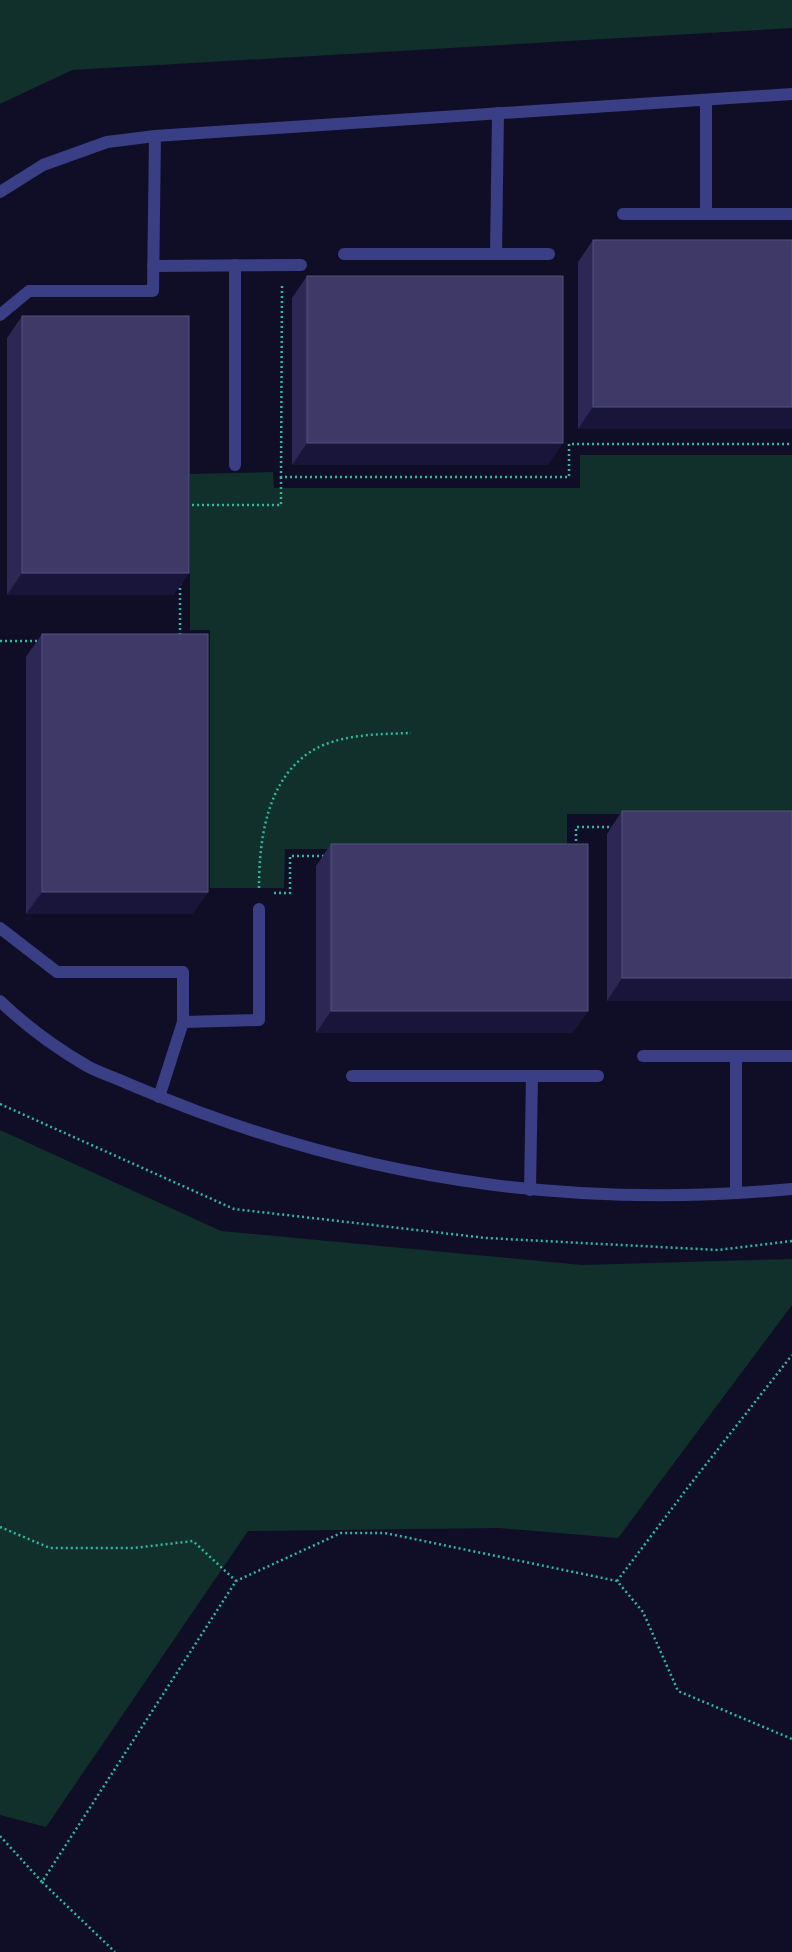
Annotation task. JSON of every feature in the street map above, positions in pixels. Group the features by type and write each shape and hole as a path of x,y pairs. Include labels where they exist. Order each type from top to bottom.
{"street":[{"path":"0,192 43,165 107,142 155,136 792,94"},
{"path":"706,100 706,214"},
{"path":"496,254 498,113"},
{"path":"0,314 29,291 153,291 155,136"},
{"path":"623,214 792,214"},
{"path":"344,254 549,254"},
{"path":"235,265 235,465"},
{"path":"153,266 301,265"},
{"path":"183,1022 259,1020 259,909"},
{"path":"0,928 56,972 183,972 183,1022 160,1097"},
{"path":"0,1001 25,1025 88,1067 160,1097 241,1127 307,1147 380,1166 453,1180 530,1190 599,1195 665,1196 792,1189"},
{"path":"643,1056 792,1056"},
{"path":"736,1056 736,1193"},
{"path":"352,1076 598,1076"},
{"path":"530,1190 532,1076"}],"path":[{"path":"180,505 280,505 282,265"},
{"path":"280,477 569,477 569,444 792,444"},
{"path":"180,576 180,640"},
{"path":"0,641 47,641"},
{"path":"259,909 262,841 270,806 282,779 300,759 322,746 348,738 378,734 411,733"},
{"path":"576,849 576,827 616,827"},
{"path":"259,893 290,893 290,856 330,856"},
{"path":"0,1104 234,1209 486,1238 718,1250 792,1241"},
{"path":"617,1581 689,1486 792,1355"},
{"path":"0,1527 50,1548 134,1548 193,1541 236,1581"},
{"path":"42,1882 236,1581 341,1533 385,1533 617,1581 643,1612 678,1691 792,1739"},
{"path":"0,1836 42,1882 115,1952"}],"green space":[{"path":"0,0 792,0 792,28 72,70 0,104"},
{"path":"580,455 792,455 792,814 567,814 567,849 285,849 284,888 210,888 210,630 190,630 190,474 273,472 274,488 580,488"},
{"path":"0,1130 221,1231 582,1265 792,1259 792,1305 618,1538 499,1528 248,1531 46,1827 0,1815"}],"building":[{"path":"593,240 792,240 792,407 593,407"},
{"path":"307,276 563,276 563,443 307,443"},
{"path":"22,316 189,316 189,573 22,573"},
{"path":"42,634 208,634 208,892 42,892"},
{"path":"622,811 792,811 792,978 622,978"},
{"path":"331,844 588,844 588,1011 331,1011"}]}
